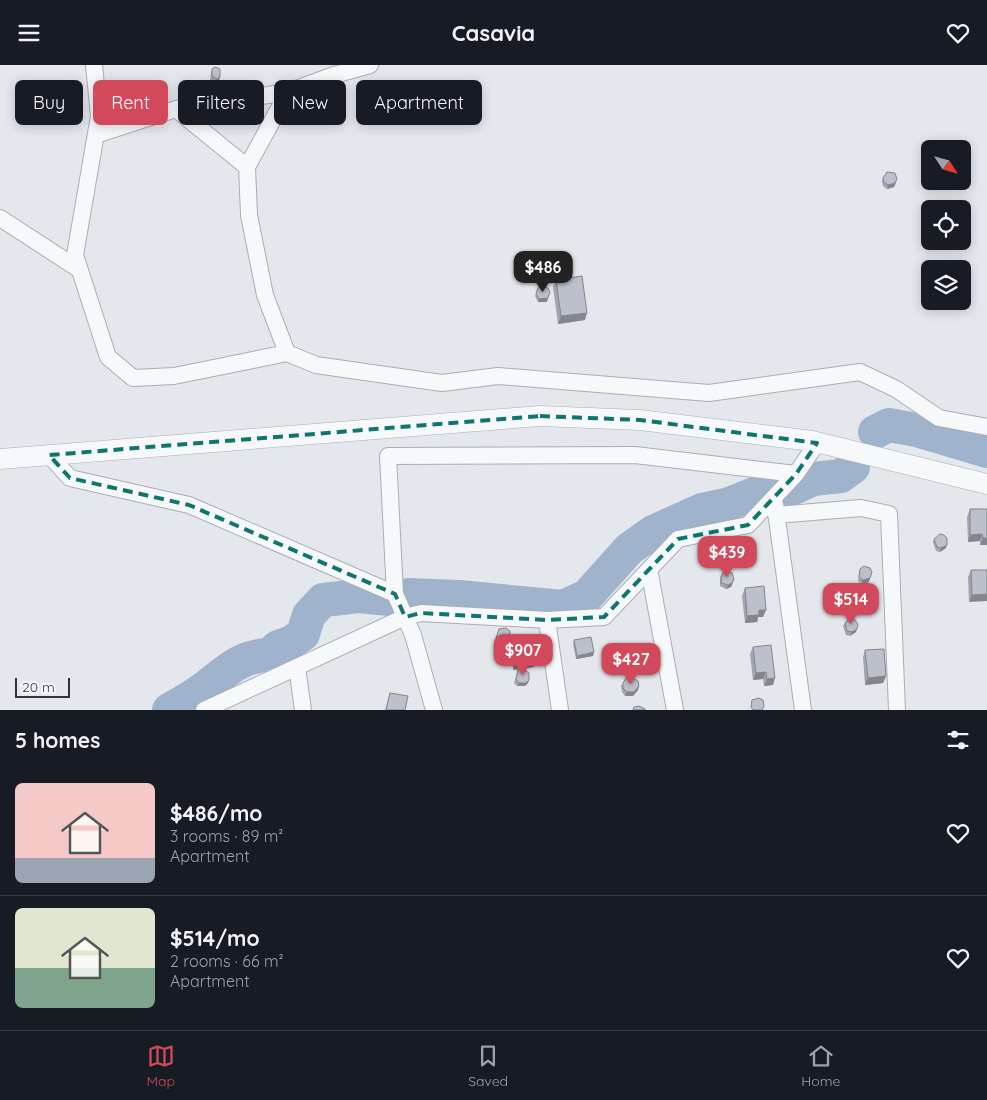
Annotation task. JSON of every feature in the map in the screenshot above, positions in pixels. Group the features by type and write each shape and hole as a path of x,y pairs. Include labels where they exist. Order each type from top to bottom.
{"street":[{"path":"94,65 99,116 75,255 108,357 133,378 174,376 287,353 316,365 442,383 498,376 709,393 860,372 896,389 939,418 987,427"},
{"path":"320,80 370,65"},
{"path":"96,135 176,109 274,94"},
{"path":"176,109 247,167"},
{"path":"274,118 247,167 249,215 265,295 287,353"},
{"path":"0,218 80,270"},
{"path":"0,459 540,416 640,420 817,443 987,484"},
{"path":"204,710 405,617 421,613 548,620 604,617 678,539 748,525 796,475 817,443"},
{"path":"49,455 70,478 189,505 395,594"},
{"path":"434,710 413,635 395,594 388,456 635,455 796,475"},
{"path":"775,497 803,710"},
{"path":"776,515 861,508 889,514 897,710"},
{"path":"649,569 675,710"},
{"path":"548,620 560,710"},
{"path":"297,667 303,710"}],"highlighted area":[{"path":"540,416 640,420 817,443 796,474 748,525 678,539 604,617 547,620 421,613 405,617 395,594 189,505 70,478 49,455"}],"building":[{"path":"215,67 220,69 220,77 217,79 212,76 212,69"},
{"path":"887,172 895,173 897,179 895,183 888,185 884,182 883,178"},
{"path":"582,276 587,313 561,316 556,280"},
{"path":"542,286 548,288 550,292 548,298 539,299 536,293 538,288"},
{"path":"970,509 987,509 987,538 983,538 982,534 970,535"},
{"path":"940,534 947,538 947,545 941,548 937,547 934,539"},
{"path":"864,566 870,568 872,572 870,578 863,580 859,577 860,569"},
{"path":"971,570 987,570 987,594 972,595"},
{"path":"726,571 732,573 734,579 728,585 721,583 722,574"},
{"path":"764,586 766,610 759,610 759,615 747,616 745,588"},
{"path":"850,618 854,619 858,624 857,629 852,632 847,631 845,623"},
{"path":"506,628 510,631 510,638 507,641 500,641 496,638 499,629"},
{"path":"533,637 536,660 515,663 514,639"},
{"path":"591,637 594,652 577,656 574,640"},
{"path":"771,645 775,678 767,679 766,672 756,673 753,647"},
{"path":"884,649 886,676 868,678 865,650"},
{"path":"523,669 529,673 529,680 526,683 519,683 516,679 518,670"},
{"path":"631,677 638,681 639,686 634,692 627,692 623,688 623,683 626,678"},
{"path":"390,693 408,696 405,710 386,710"},
{"path":"759,698 763,700 764,706 762,710 753,710 751,707 752,700"},
{"path":"639,706 645,710 633,710 634,707"}],"waterway":[{"path":"875,432 889,425 916,430 987,451"},
{"path":"787,491 813,479 841,476 853,467"},
{"path":"409,595 459,597 563,607 587,596 629,549 653,532 702,510 726,505 767,489"},
{"path":"169,710 208,686 231,667 248,659 269,655 278,647 292,642 303,634 309,615 323,600 359,596 389,599"}]}
